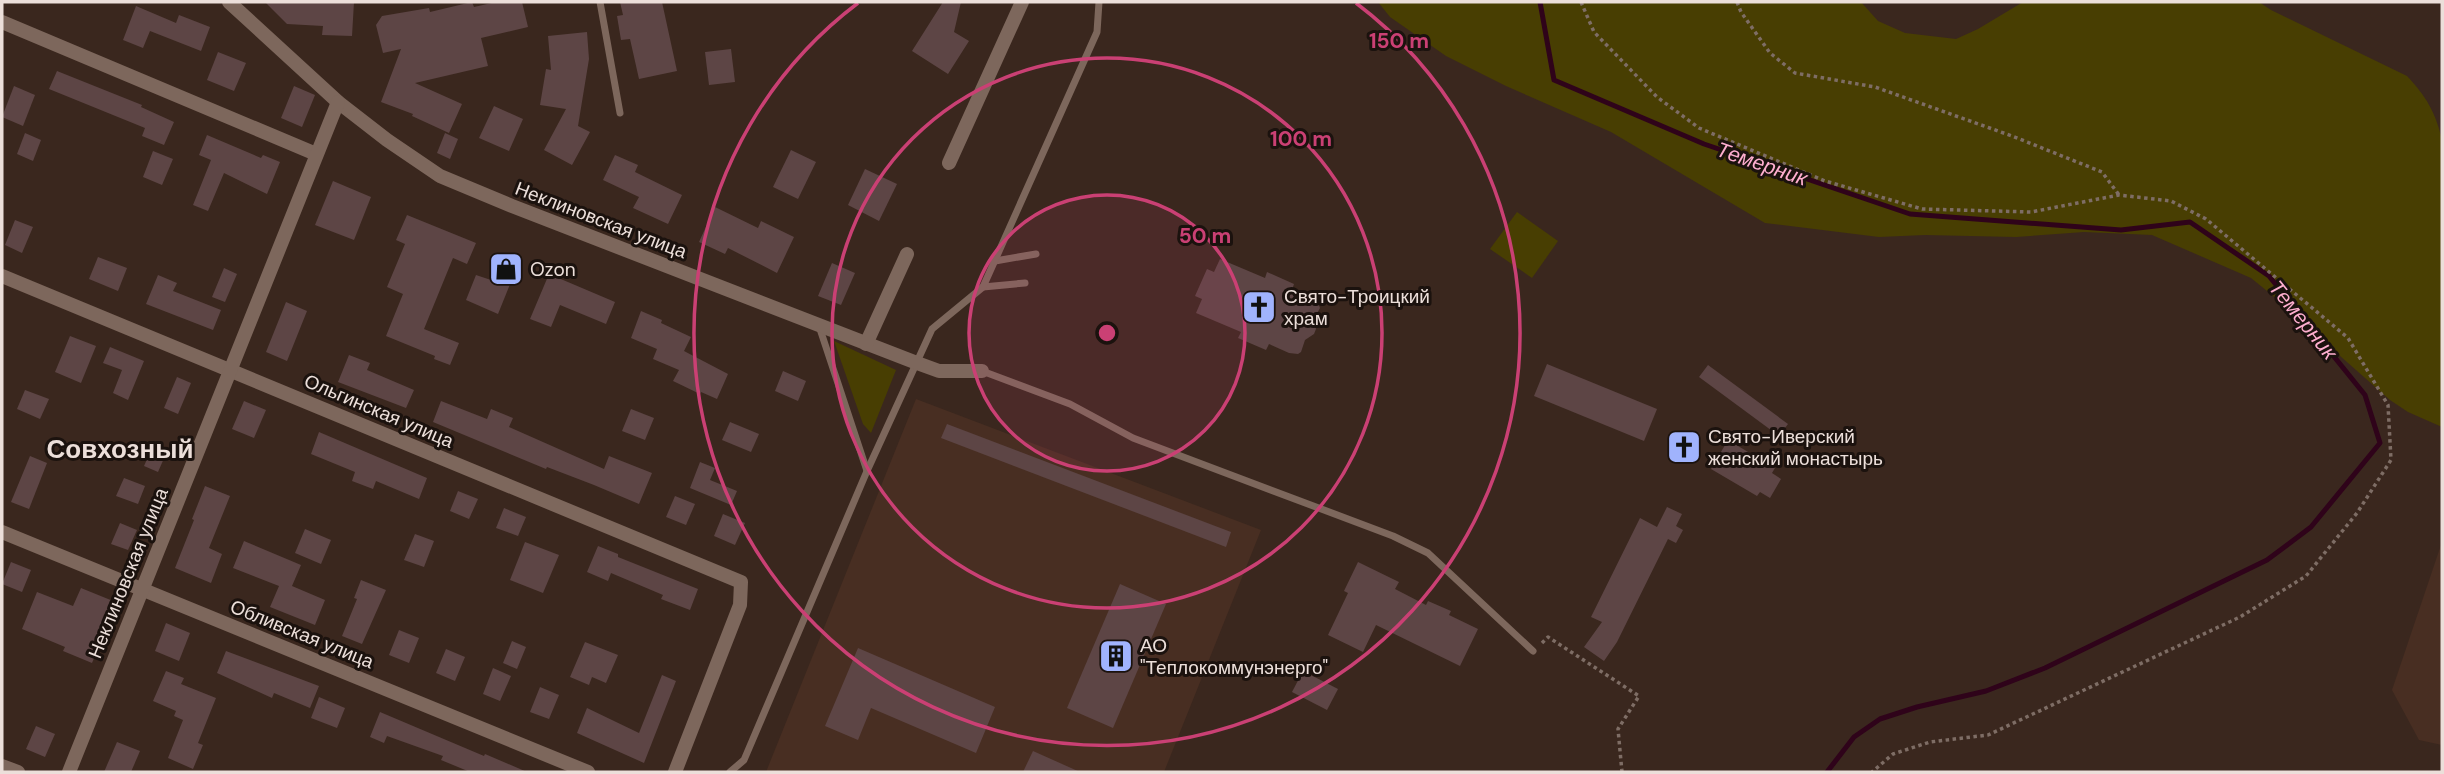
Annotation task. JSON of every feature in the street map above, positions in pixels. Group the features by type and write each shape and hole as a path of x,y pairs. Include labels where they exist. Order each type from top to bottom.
{"street":[{"name":"Неклиновская улица","path":"229,2 338,102 440,176 939,371 982,371"},
{"path":"949,163 1023,2"},
{"path":"2,22 316,154"},
{"name":"Неклиновская улица","path":"69,772 338,102"},
{"path":"866,344 907,254"},
{"name":"Ольгинская улица","path":"2,276 741,582 740,605 676,772"},
{"name":"Обливская улица","path":"2,532 588,772"},
{"path":"2,766 18,772"}],"lane":[{"path":"600,2 620,113"},
{"path":"730,772 744,760 867,471 932,329 983,287 1097,32 1099,2"},
{"path":"995,261 1036,254"},
{"path":"983,287 1025,283"},
{"path":"819,325 867,471"},
{"path":"982,371 1070,404 1133,438 1393,536 1428,553 1458,578 1533,652"}],"path":[{"path":"1581,2 1594,32 1657,97 1699,128 1825,181 1922,209 2031,212 2119,195 2171,201 2206,219 2348,338 2388,405 2391,460 2357,513 2306,576 2240,617 1989,734 1930,742 1893,754 1872,772"},
{"path":"1737,2 1770,53 1795,73 1875,87 2012,136 2102,172 2119,195"},
{"path":"1533,652 1548,637 1639,696 1618,729 1622,772"}],"shaded area":[{"path":"1378,2 1861,2 1878,21 1905,33 1956,39 2023,2 2259,2 2407,76 2425,98 2437,121 2442,140 2442,427 2408,412 2390,400 2339,355 2324,337 2251,278 2152,235 2084,232 2016,237 1879,237 1765,223 1611,132 1506,86 1446,56 1390,17"},
{"path":"1517,212 1558,241 1532,278 1490,249"},
{"path":"834,341 896,370 871,433 863,424"},
{"path":"916,399 1261,530 1164,772 766,772"},
{"path":"2442,542 2442,745 2419,740 2392,690"}],"building":[{"path":"265,2 354,2 352,36 322,35 323,26 287,24"},
{"path":"472,2 474,7 496,2 522,2 528,27 481,38 488,66 415,83 462,104 449,133 412,116 413,114 381,102 401,49 383,53 376,25 382,16 429,8 430,12"},
{"path":"620,2 662,2 677,71 639,79 630,39 621,40 617,16 623,15"},
{"path":"943,2 961,2 954,32 969,41 948,74 912,51"},
{"path":"136,6 176,23 179,15 210,27 201,51 150,31 143,48 123,40"},
{"path":"587,32 589,59 578,126 590,132 572,165 544,150 566,109 540,105 546,69 551,70 548,36"},
{"path":"731,49 735,82 709,85 705,52"},
{"path":"218,52 246,63 234,91 207,80"},
{"path":"57,71 142,105 141,107 174,122 164,145 142,136 145,128 49,89"},
{"path":"14,86 35,95 23,126 2,117"},
{"path":"294,86 315,95 302,127 281,118"},
{"path":"494,106 523,119 509,151 479,138"},
{"path":"25,133 41,140 33,161 17,154"},
{"path":"445,133 458,139 450,159 437,153"},
{"path":"207,135 261,158 263,155 280,162 267,194 224,173 208,211 193,205 211,160 199,155"},
{"path":"791,150 816,162 798,199 773,187"},
{"path":"153,151 173,159 162,185 143,177"},
{"path":"615,155 638,165 635,172 682,195 668,224 633,208 639,197 603,180"},
{"path":"865,169 897,184 879,221 848,205"},
{"path":"333,181 371,197 354,240 315,225"},
{"path":"715,207 758,228 761,221 794,237 777,273 728,248 725,254 699,242"},
{"path":"407,215 476,243 467,264 453,258 424,329 459,343 450,365 386,336 403,294 387,287 405,244 396,240"},
{"path":"15,220 33,227 22,253 5,245"},
{"path":"501,255 519,262 498,314 466,300 476,275 491,280"},
{"path":"98,257 127,268 118,291 89,279"},
{"name":"Свято-Троицкий храм","path":"1220,259 1265,278 1267,272 1294,284 1292,290 1318,303 1320,308 1314,319 1316,329 1314,334 1305,340 1301,352 1289,353 1269,344 1266,350 1238,338 1241,332 1196,313 1202,299 1195,296 1207,269 1214,272"},
{"path":"832,263 855,273 841,305 818,296"},
{"path":"224,268 237,274 225,302 212,297"},
{"path":"549,274 615,302 606,324 560,305 551,327 530,319"},
{"path":"158,275 177,283 173,291 221,310 213,330 146,304"},
{"path":"286,302 307,311 287,361 266,352"},
{"path":"641,311 691,337 684,351 728,374 717,399 673,381 679,370 653,359 657,349 631,338"},
{"path":"70,336 96,346 81,383 55,372"},
{"path":"110,347 144,361 128,400 113,393 122,370 103,363"},
{"path":"349,355 370,363 367,370 414,390 406,408 338,382"},
{"path":"1547,364 1657,409 1644,441 1534,396"},
{"path":"1708,365 1788,424 1779,436 1699,377"},
{"path":"783,371 806,381 798,401 775,391"},
{"path":"177,377 191,383 178,414 164,408"},
{"path":"25,390 49,399 40,419 17,409"},
{"path":"244,401 266,410 254,438 232,429"},
{"path":"441,401 487,419 491,409 513,418 509,427 604,469 609,456 652,473 639,504 433,422"},
{"path":"631,409 654,418 645,440 622,431"},
{"path":"730,422 759,434 751,452 722,440"},
{"path":"947,424 1231,532 1226,547 941,438"},
{"path":"319,432 427,478 419,499 376,481 373,489 352,481 355,472 311,454"},
{"path":"1728,440 1775,468 1772,473 1781,479 1770,498 1760,492 1757,496 1711,469"},
{"path":"151,450 165,456 158,472 144,466"},
{"path":"30,456 47,463 29,509 11,502"},
{"path":"700,462 715,468 710,480 737,491 731,505 690,488"},
{"path":"124,478 145,486 138,504 116,496"},
{"path":"205,486 230,496 209,548 222,554 211,583 175,568"},
{"path":"458,491 478,499 469,519 450,511"},
{"path":"675,496 695,504 686,525 666,517"},
{"path":"1667,507 1682,514 1676,526 1683,530 1676,543 1668,539 1617,642 1604,661 1584,647 1602,622 1591,617 1640,518 1657,527"},
{"path":"504,508 526,517 518,536 496,528"},
{"path":"723,514 745,523 735,545 714,536"},
{"path":"120,523 137,530 128,550 111,544"},
{"path":"305,529 331,540 321,564 295,553"},
{"path":"415,534 434,541 424,567 404,560"},
{"path":"244,541 301,565 292,586 325,600 315,625 270,607 279,586 233,568"},
{"path":"525,542 559,555 543,593 510,580"},
{"path":"598,546 618,554 618,557 698,589 690,610 661,599 663,595 611,573 608,581 587,572"},
{"path":"11,562 31,570 22,592 2,584"},
{"path":"1358,562 1399,582 1395,589 1426,605 1428,601 1451,611 1449,615 1478,629 1460,666 1376,625 1363,652 1328,635 1348,593 1344,591"},
{"path":"361,580 386,590 362,644 342,636 357,599 354,598"},
{"name":"АО \"Теплокоммунэнерго\"","path":"1120,584 1166,604 1113,728 1067,708"},
{"path":"81,588 113,601 98,637 102,639 92,663 63,651 65,647 22,629 37,592 73,606"},
{"path":"166,623 190,633 179,661 155,651"},
{"path":"399,630 419,638 409,663 389,655"},
{"path":"512,641 526,647 517,669 503,663"},
{"path":"585,642 618,655 606,683 592,677 589,685 570,677"},
{"path":"858,648 995,707 976,753 871,708 858,740 825,726"},
{"path":"446,649 465,657 455,681 436,673"},
{"path":"226,651 319,686 310,708 274,693 272,698 217,673"},
{"path":"493,668 511,676 500,701 483,694"},
{"path":"166,671 184,678 181,684 216,698 198,743 203,745 193,769 168,758 183,720 174,716 176,711 153,701"},
{"path":"1303,671 1338,689 1327,710 1292,692"},
{"path":"662,675 676,681 644,763 577,733 587,708 639,733"},
{"path":"540,687 559,695 549,719 530,712"},
{"path":"319,697 345,708 337,728 311,718"},
{"path":"380,712 527,772 470,772 441,760 443,756 387,736 384,743 370,737"},
{"path":"36,726 55,734 45,757 26,749"},
{"path":"117,742 140,751 131,772 104,772"},
{"path":"1033,751 1080,772 1023,772"}],"waterway":[{"name":"Темерник","path":"1540,2 1554,80 1704,144 1910,214 2121,230 2190,222 2269,276 2365,395 2380,443 2311,527 2267,560 2045,668 1986,691 1917,707 1880,719 1854,737 1827,772"}],"place":[{"name":"Ozon","path":"506,269"},
{"name":"Свято-Троицкий храм","path":"1259,307"},
{"name":"Свято-Иверский женский монастырь","path":"1684,447"},
{"name":"АО \"Теплокоммунэнерго\"","path":"1116,656"}],"district":[{"name":"Совхозный","path":"120,449"}]}
